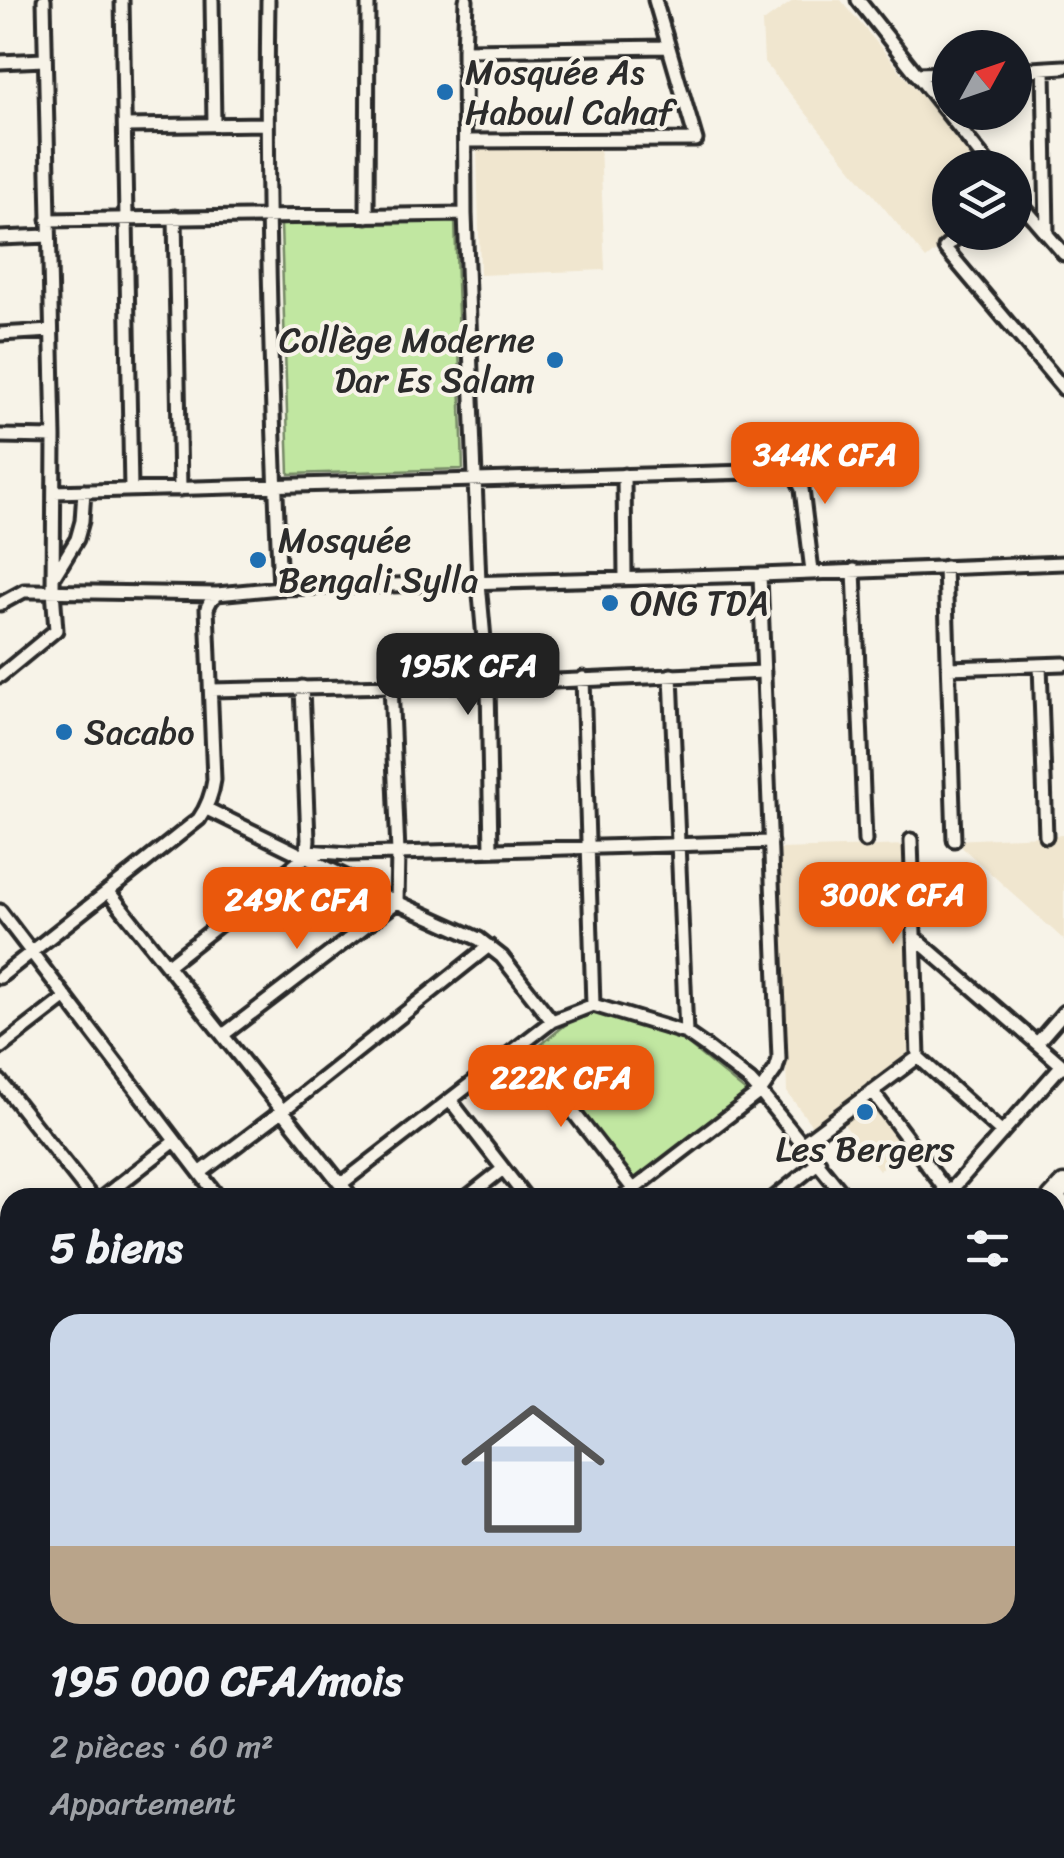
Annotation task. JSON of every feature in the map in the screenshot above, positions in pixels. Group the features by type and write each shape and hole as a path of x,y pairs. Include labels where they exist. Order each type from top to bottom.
{"street":[{"path":"0,676 55,632 44,0"},
{"path":"122,0 131,490"},
{"path":"212,0 214,123"},
{"path":"268,0 266,124 280,588"},
{"path":"366,216 368,0"},
{"path":"466,0 466,214 474,481 488,684 491,850"},
{"path":"465,140 696,140 655,0"},
{"path":"858,0 977,150"},
{"path":"464,50 668,47"},
{"path":"0,62 44,60"},
{"path":"1032,69 1064,68"},
{"path":"1044,69 1047,232"},
{"path":"916,74 932,74"},
{"path":"126,126 266,124"},
{"path":"48,220 466,214"},
{"path":"1032,215 1063,252"},
{"path":"175,217 180,489"},
{"path":"0,238 48,236"},
{"path":"947,250 1064,390"},
{"path":"0,334 50,332"},
{"path":"0,436 54,437"},
{"path":"54,492 788,471 795,475 802,489 812,571"},
{"path":"624,474 625,578"},
{"path":"54,584 77,540 84,491"},
{"path":"0,604 24,591 54,584 217,594 280,588 1064,563"},
{"path":"945,567 954,840"},
{"path":"854,570 864,841"},
{"path":"637,1188 760,1092 776,1069 760,574"},
{"path":"0,976 199,819 206,809 214,780 207,608 217,594"},
{"path":"948,668 1064,664"},
{"path":"1040,665 1046,836"},
{"path":"210,690 488,684 764,672"},
{"path":"671,676 686,1034"},
{"path":"583,678 593,1005"},
{"path":"392,684 397,902"},
{"path":"302,687 306,853"},
{"path":"206,809 306,853 397,902 478,939 502,957 552,1020"},
{"path":"911,840 918,1057 1002,1133"},
{"path":"168,965 306,853 398,854 771,842"},
{"path":"108,891 344,1188"},
{"path":"223,1035 397,902"},
{"path":"0,911 211,1188"},
{"path":"914,937 1063,1066 952,1188"},
{"path":"200,1173 489,946"},
{"path":"0,1048 66,998"},
{"path":"341,1184 552,1020 593,1005 686,1034 706,1046 750,1080 839,1188"},
{"path":"1037,1043 1064,1012"},
{"path":"521,1044 632,1188"},
{"path":"803,1142 918,1057"},
{"path":"0,1081 84,1188"},
{"path":"872,1090 941,1188"},
{"path":"450,1100 519,1188"},
{"path":"115,1188 175,1141"},
{"path":"787,1188 820,1162"},
{"path":"479,1188 504,1168"}],"shaded area":[{"path":"794,0 841,0 932,109 932,130 950,130 967,150 932,150 932,250 937,250 926,259 764,62 762,23"},
{"path":"600,145 605,270 480,275 477,146"},
{"path":"1064,835 1064,940 954,840"},
{"path":"908,845 908,1055 861,1090 905,1149 879,1170 834,1111 812,1126 787,1092 779,849"}],"green space":[{"path":"455,220 463,469 289,474 281,225"},
{"path":"597,999 679,1037 746,1092 634,1183 532,1052"}],"place":[{"name":"Mosquée As Haboul Cahaf","path":"445,92"},
{"name":"Collège Moderne Dar Es Salam","path":"555,360"},
{"name":"Mosquée Bengali Sylla","path":"258,560"},
{"name":"ONG TDA","path":"610,603"},
{"name":"Sacabo","path":"64,732"},
{"name":"Les Bergers","path":"865,1112"}]}
